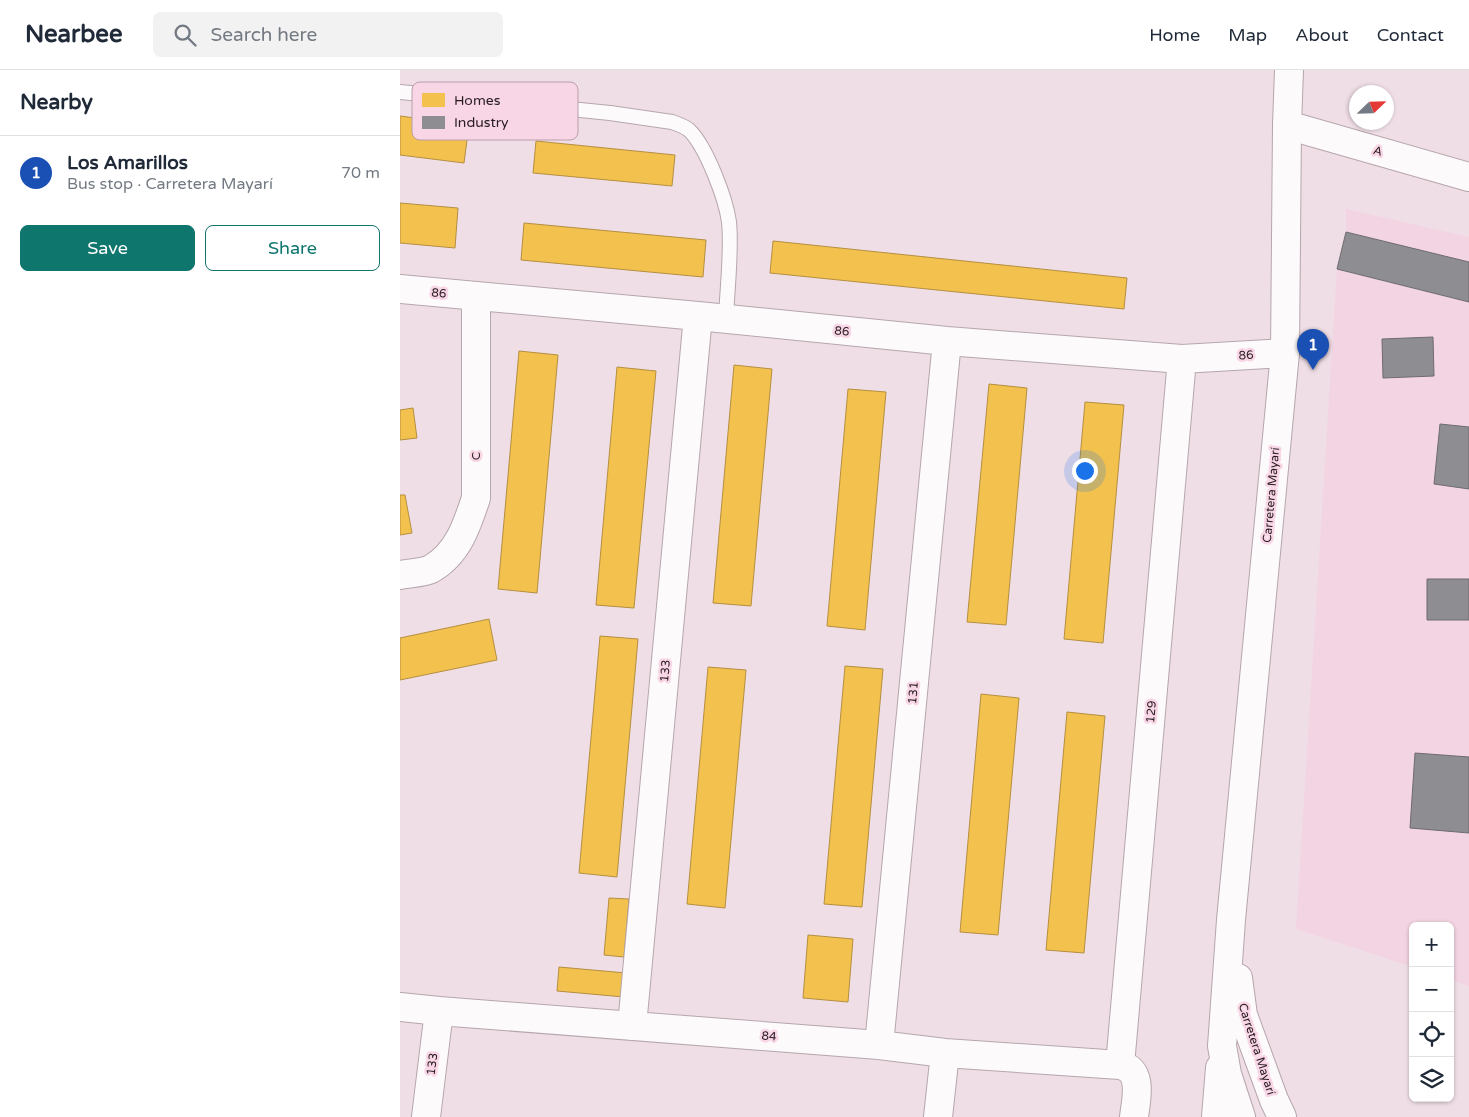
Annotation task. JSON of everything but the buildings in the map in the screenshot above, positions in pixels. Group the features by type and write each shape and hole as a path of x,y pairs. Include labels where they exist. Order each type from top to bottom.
{"street":[{"name":"Carretera Mayarí","path":"1242,1117 1227,1074 1222,1046 1231,920 1285,353 1289,70"},
{"name":"A","path":"1287,125 1469,177"},
{"name":"86","path":"400,289 726,318 947,341 1182,359 1285,353"},
{"name":"C","path":"400,575 430,569 456,546 466,527 476,498 476,296"},
{"name":"133","path":"632,1026 698,316"},
{"name":"131","path":"879,1045 947,341"},
{"name":"129","path":"1134,1117 1137,1083 1127,1070 1182,359"},
{"name":"Carretera Mayarí","path":"1231,920 1244,1015 1278,1111"},
{"name":"84","path":"400,1007 879,1045 1127,1070"},
{"name":"133","path":"426,1117 439,1011"},
{"path":"1216,1117 1222,1046"},
{"path":"938,1117 945,1053"}],"lane":[{"path":"578,110 672,122 689,130 700,146 712,172 727,215 729,256 726,318"}],"shaded area":[{"path":"1346,209 1469,237 1469,986 1454,981 1454,922 1409,922 1409,966 1296,929 1337,269 1346,232"}],"place":[{"name":"Los Amarillos","path":"1313,370"}]}
